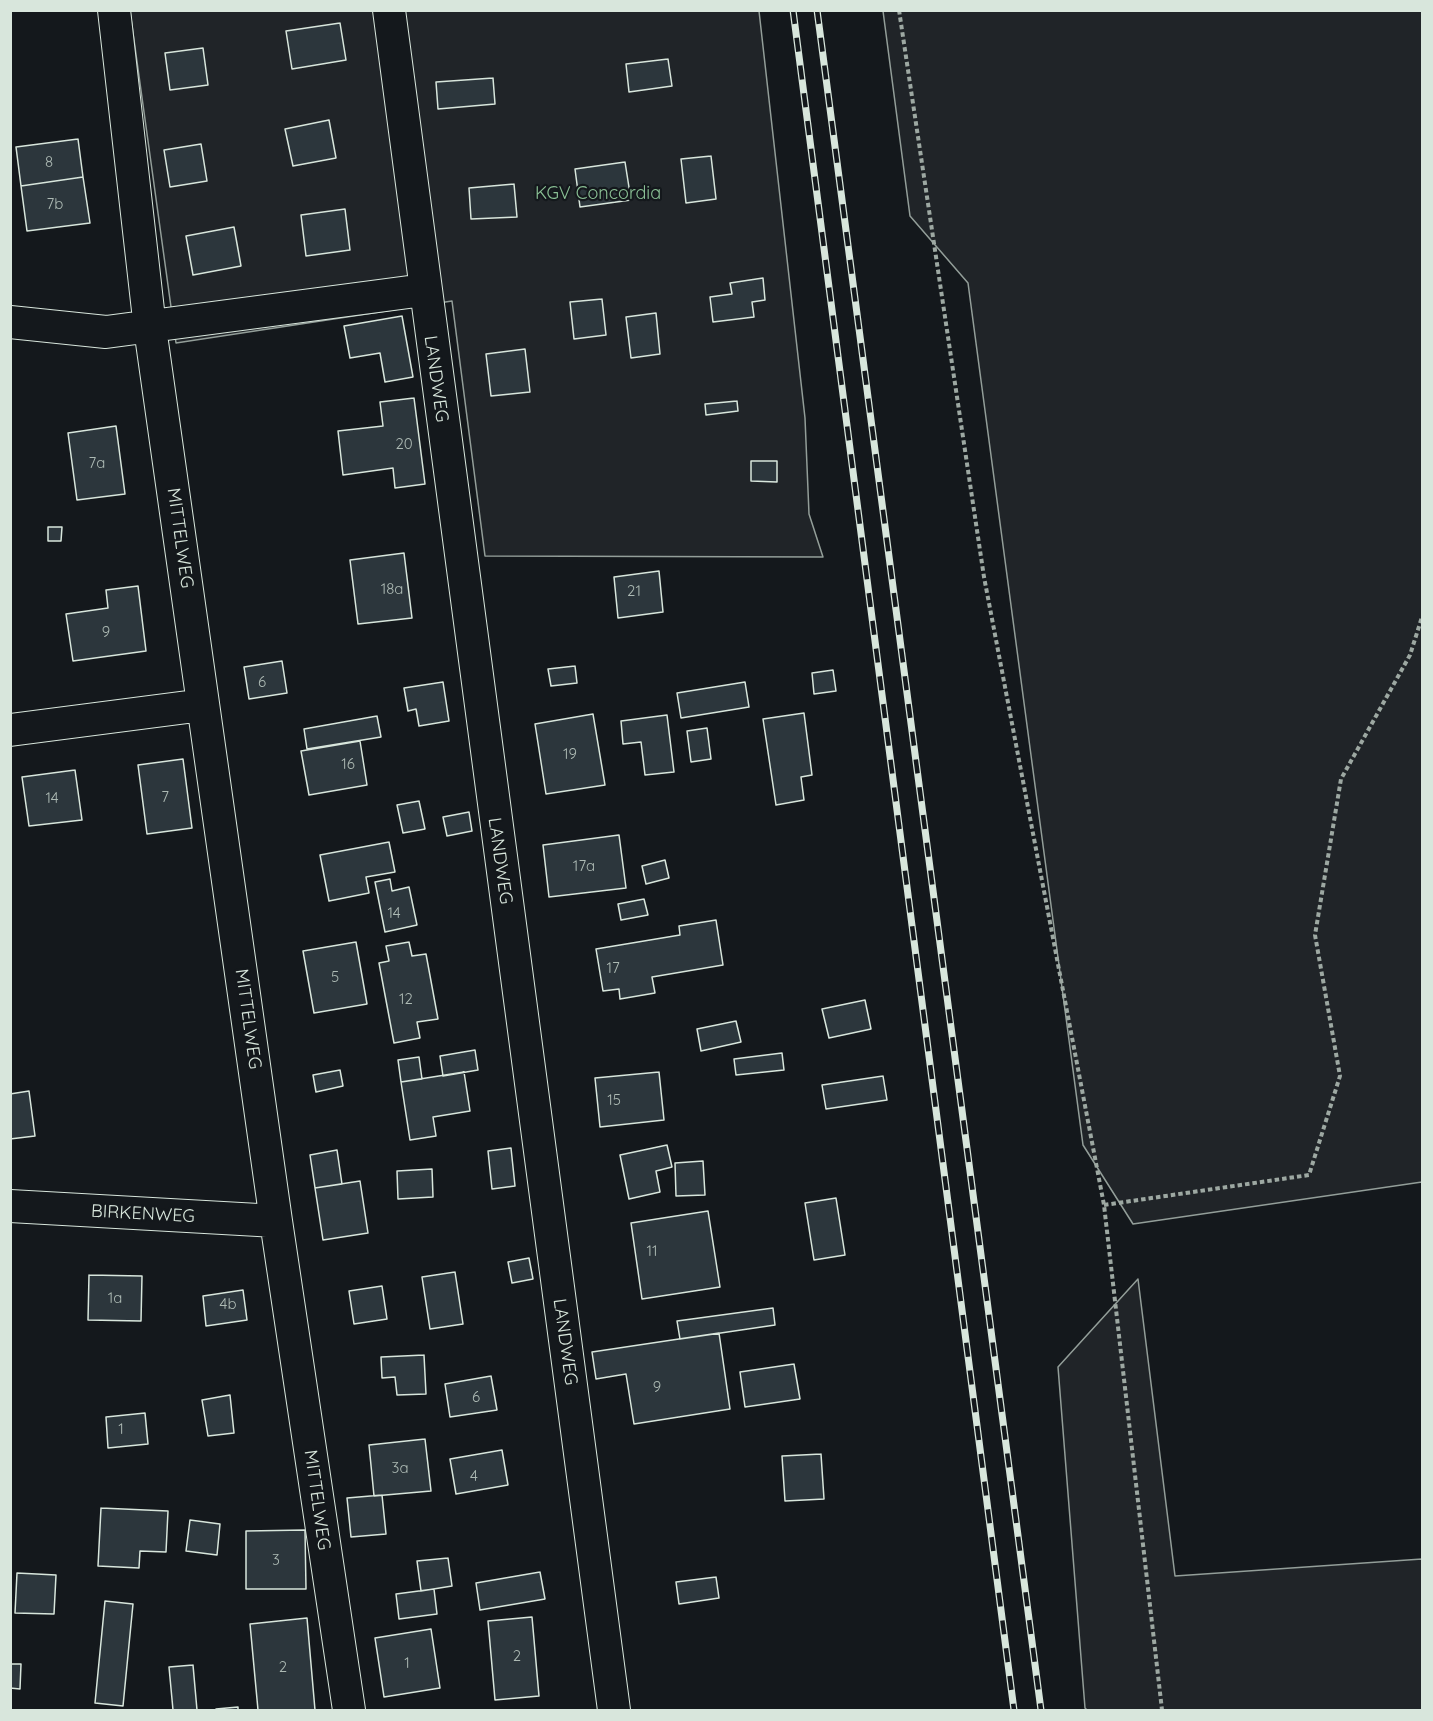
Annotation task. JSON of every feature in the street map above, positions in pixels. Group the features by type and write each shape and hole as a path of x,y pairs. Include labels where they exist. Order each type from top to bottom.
{"street":[{"name":"MITTELWEG","path":"114,10 150,328 276,1221 349,1710"},
{"name":"LANDWEG","path":"389,10 424,291 614,1710"},
{"path":"10,322 106,332 424,291"},
{"path":"10,730 203,705"},
{"name":"BIRKENWEG","path":"10,1206 276,1221"}],"path":[{"path":"899,10 984,577 1104,1205 1162,1710"},
{"path":"1104,1205 1309,1174 1340,1076 1315,935 1341,779 1410,655 1422,617"}],"green space":[{"name":"KGV Concordia","path":"130,11 759,11 805,418 809,514 823,557 485,556 452,301 176,343"},
{"path":"883,11 1422,11 1422,1182 1133,1224 1083,1145 968,283 910,216"},
{"path":"1138,1279 1175,1576 1422,1559 1422,1710 1087,1710 1085,1708 1058,1367"}],"building":[{"path":"340,23 346,60 292,69 286,31"},
{"path":"203,48 208,85 170,90 165,53"},
{"path":"668,59 672,86 629,92 626,64"},
{"path":"493,78 495,104 438,109 436,82"},
{"path":"329,120 336,158 293,166 285,129"},
{"path":"78,139 83,177 21,186 16,147"},
{"path":"201,144 207,181 170,187 164,150"},
{"path":"711,156 716,199 686,203 681,159"},
{"path":"625,162 631,200 580,207 575,169"},
{"path":"83,177 90,223 27,231 21,186"},
{"path":"514,184 517,217 471,219 469,188"},
{"path":"345,209 350,250 306,256 301,215"},
{"path":"234,227 241,266 193,275 186,236"},
{"path":"763,278 765,300 752,302 754,317 713,322 710,297 732,294 730,283"},
{"path":"602,299 606,335 574,339 570,302"},
{"path":"656,313 660,354 631,358 626,317"},
{"path":"402,316 413,377 385,382 380,353 350,358 344,326"},
{"path":"525,349 530,392 491,396 486,354"},
{"path":"414,398 425,484 395,488 393,468 343,475 338,431 383,426 380,402"},
{"path":"737,401 738,411 706,415 705,404"},
{"path":"116,426 125,494 77,500 68,433"},
{"path":"751,461 777,461 777,482 751,481"},
{"path":"48,527 62,527 61,541 48,541"},
{"path":"404,553 412,618 358,624 350,560"},
{"path":"659,571 663,612 618,618 614,577"},
{"path":"138,586 146,651 73,661 66,614 108,608 106,590"},
{"path":"282,661 287,693 249,699 244,667"},
{"path":"575,666 577,683 551,686 548,669"},
{"path":"833,670 836,691 814,694 812,673"},
{"path":"443,682 449,721 419,726 416,709 408,711 404,688"},
{"path":"745,682 749,707 681,718 677,693"},
{"path":"804,713 812,775 801,777 804,800 776,805 763,719"},
{"path":"593,714 605,785 546,794 535,724"},
{"path":"667,715 674,772 645,775 641,742 623,744 621,721"},
{"path":"377,716 381,737 307,749 304,729"},
{"path":"707,728 711,759 691,762 687,731"},
{"path":"360,741 367,785 309,795 301,751"},
{"path":"183,759 192,828 147,834 138,765"},
{"path":"75,770 82,820 29,826 22,777"},
{"path":"419,801 425,829 403,833 397,805"},
{"path":"469,812 472,831 447,836 443,817"},
{"path":"619,835 626,888 549,897 543,845"},
{"path":"389,842 395,872 366,877 369,893 329,901 320,855"},
{"path":"665,860 669,878 646,884 642,866"},
{"path":"390,879 392,891 409,887 417,925 385,932 375,882"},
{"path":"644,899 648,915 621,920 618,904"},
{"path":"716,920 723,965 652,977 655,993 620,999 619,989 603,991 596,949 680,935 679,926"},
{"path":"356,942 367,1004 314,1013 303,951"},
{"path":"409,942 412,956 426,954 438,1019 417,1022 420,1038 394,1043 379,963 389,961 386,946"},
{"path":"865,1000 871,1029 829,1038 822,1009"},
{"path":"736,1021 741,1042 701,1051 697,1029"},
{"path":"475,1050 478,1070 443,1076 440,1056"},
{"path":"782,1053 784,1070 736,1075 734,1059"},
{"path":"419,1057 422,1079 401,1082 398,1060"},
{"path":"340,1070 343,1086 316,1092 313,1075"},
{"path":"464,1072 470,1111 433,1117 436,1136 410,1140 401,1082"},
{"path":"659,1072 664,1120 600,1127 595,1078"},
{"path":"883,1076 887,1100 826,1109 822,1085"},
{"path":"29,1091 35,1136 10,1139 10,1094"},
{"path":"667,1145 672,1167 656,1171 660,1192 629,1199 620,1155"},
{"path":"511,1148 515,1186 492,1189 488,1151"},
{"path":"337,1150 342,1184 315,1188 310,1155"},
{"path":"703,1161 705,1195 676,1196 675,1163"},
{"path":"432,1169 433,1197 398,1199 397,1171"},
{"path":"360,1181 368,1233 323,1240 315,1188"},
{"path":"836,1198 845,1255 814,1260 805,1203"},
{"path":"708,1211 720,1287 642,1299 631,1223"},
{"path":"529,1258 533,1279 512,1283 508,1262"},
{"path":"455,1272 463,1324 430,1329 422,1277"},
{"path":"89,1275 142,1276 141,1321 88,1320"},
{"path":"382,1286 387,1319 354,1324 349,1291"},
{"path":"243,1290 247,1320 206,1326 203,1296"},
{"path":"773,1308 775,1325 680,1339 677,1321"},
{"path":"719,1333 730,1409 634,1424 626,1374 596,1379 592,1352"},
{"path":"424,1355 426,1394 397,1395 395,1377 382,1378 381,1357"},
{"path":"794,1364 800,1399 745,1407 740,1372"},
{"path":"491,1376 497,1410 450,1417 445,1384"},
{"path":"230,1395 234,1433 208,1436 202,1400"},
{"path":"145,1413 148,1444 108,1448 106,1417"},
{"path":"425,1439 431,1491 374,1496 369,1445"},
{"path":"502,1450 508,1485 456,1494 450,1459"},
{"path":"821,1454 824,1499 785,1501 782,1456"},
{"path":"382,1495 386,1534 351,1537 347,1498"},
{"path":"101,1508 168,1511 166,1552 140,1551 139,1568 98,1566"},
{"path":"190,1520 220,1524 217,1555 186,1551"},
{"path":"305,1530 306,1589 246,1589 246,1531"},
{"path":"448,1558 452,1586 421,1591 417,1561"},
{"path":"540,1572 545,1599 480,1610 476,1583"},
{"path":"17,1573 56,1575 54,1614 15,1613"},
{"path":"716,1577 719,1598 679,1604 676,1582"},
{"path":"434,1589 437,1614 399,1619 396,1594"},
{"path":"105,1601 133,1604 123,1706 95,1703"},
{"path":"532,1617 539,1696 495,1700 488,1621"},
{"path":"307,1618 315,1710 258,1710 250,1624"},
{"path":"431,1629 440,1688 384,1697 375,1638"},
{"path":"10,1664 21,1664 20,1689 10,1688"},
{"path":"193,1665 197,1710 173,1710 169,1667"},
{"path":"238,1707 238,1710 216,1710 216,1709"}],"railway":[{"path":"793,10 1014,1710"},
{"path":"817,10 1041,1710"}]}
